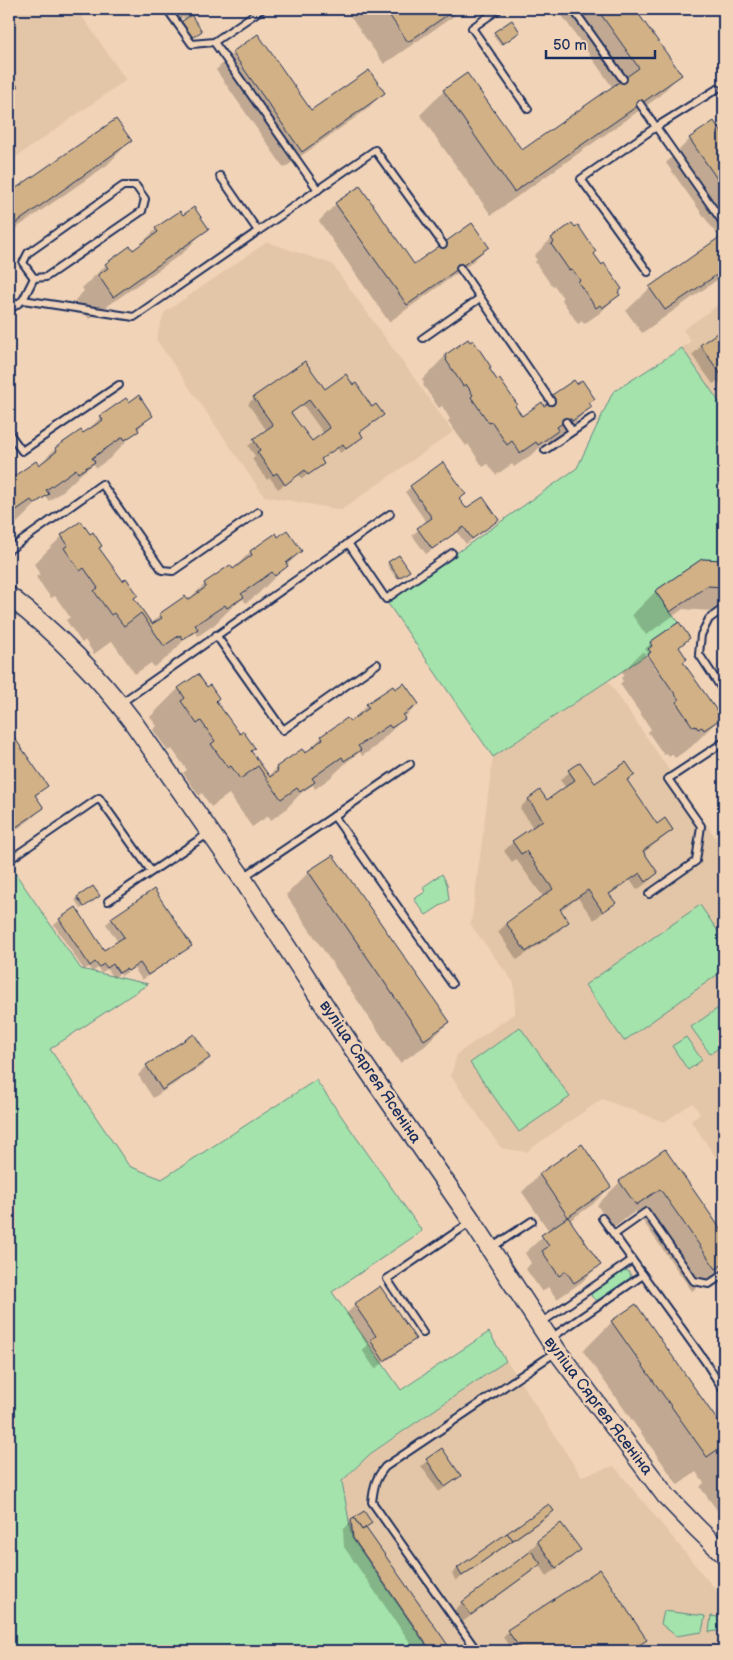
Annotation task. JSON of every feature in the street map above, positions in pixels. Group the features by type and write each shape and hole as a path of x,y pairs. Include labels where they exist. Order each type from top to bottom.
{"main road":[{"name":"вуліца Сяргея Ясеніна","path":"9,596 57,638 120,704 242,878 343,1034 472,1221 548,1338 666,1496 724,1554"}],"lane":[{"path":"167,9 192,44 214,42 262,9"},
{"path":"499,9 472,28 528,109"},
{"path":"573,9 623,79"},
{"path":"214,42 318,190"},
{"path":"648,272 581,179 656,127 716,89"},
{"path":"640,104 724,224"},
{"path":"23,300 134,317 375,150 442,244"},
{"path":"220,176 258,230"},
{"path":"123,186 136,186 145,200 142,211 46,277 34,278 23,263 28,252 123,186"},
{"path":"460,268 551,401"},
{"path":"9,310 23,300 34,278"},
{"path":"423,338 480,298"},
{"path":"9,433 22,451 119,385"},
{"path":"545,450 592,418"},
{"path":"566,422 572,431"},
{"path":"9,550 102,484 162,570 173,571 258,512"},
{"path":"120,704 390,514"},
{"path":"348,544 386,598 452,553"},
{"path":"724,608 709,619 700,636 699,654 724,692"},
{"path":"216,635 283,730 377,664"},
{"path":"649,894 696,861 701,826 668,780 724,742"},
{"path":"242,878 410,764"},
{"path":"9,860 99,798 151,871"},
{"path":"334,816 452,984"},
{"path":"108,901 210,832"},
{"path":"614,1234 646,1212 694,1281 709,1284 724,1274"},
{"path":"602,1218 724,1391"},
{"path":"423,1333 387,1279 472,1221"},
{"path":"490,1248 532,1221"},
{"path":"477,1651 372,1502 377,1476 386,1467 438,1430 548,1338 632,1260"},
{"path":"548,1338 643,1275"}],"shaded area":[{"path":"9,9 77,9 126,80 9,162"},
{"path":"267,242 332,264 453,432 341,510 264,496 156,339 164,313"},
{"path":"724,301 724,409 682,348 691,341 683,330"},
{"path":"608,681 724,850 724,1169 691,1121 700,1114 693,1103 664,1122 602,1099 526,1152 501,1148 451,1076 457,1054 515,1013 514,983 471,925 493,757"},
{"path":"507,1361 581,1476 614,1466 724,1598 724,1651 430,1651 352,1539 343,1480 370,1455"}],"green space":[{"path":"682,348 724,409 724,560 702,559 655,591 679,622 650,642 652,646 649,649 651,652 493,757 387,602 577,468 613,392"},
{"path":"11,867 81,969 148,984 50,1049 129,1166 162,1179 316,1080 422,1231 332,1292 401,1390 489,1332 506,1361 370,1454 342,1481 352,1538 430,1651 9,1651 9,868"},
{"path":"442,874 447,884 449,900 426,915 414,899 425,892 423,887"},
{"path":"700,905 724,940 724,970 624,1041 585,985"},
{"path":"724,1004 724,1044 710,1054 691,1027"},
{"path":"520,1027 570,1097 519,1132 470,1063"},
{"path":"686,1037 702,1060 688,1070 672,1046"},
{"path":"625,1270 631,1275 630,1278 598,1300 591,1296 592,1293"},
{"path":"664,1611 705,1616 702,1632 676,1636 661,1624"},
{"path":"711,1616 724,1618 724,1630 709,1632"}],"building":[{"path":"385,9 456,9 408,42"},
{"path":"597,9 635,9 682,75 514,192 443,90 467,73 522,150 639,68"},
{"path":"191,15 202,31 192,38 181,22"},
{"path":"512,20 520,32 503,44 494,32"},
{"path":"258,34 311,110 369,70 385,93 302,152 232,52"},
{"path":"9,68 12,73 10,75 18,87 9,94"},
{"path":"116,119 132,141 9,228 9,193"},
{"path":"714,121 724,136 724,189 689,138"},
{"path":"360,186 414,264 472,223 489,247 407,305 335,203"},
{"path":"194,207 209,229 113,297 98,275 108,268 105,264 130,246 133,250 158,232 155,228 180,211 183,215"},
{"path":"572,223 575,227 578,225 596,252 594,254 602,265 604,263 622,289 618,292 620,295 602,308 600,305 596,308 578,282 580,280 572,269 569,270 551,244 554,242 551,238"},
{"path":"724,234 724,270 665,310 649,287"},
{"path":"724,328 724,375 722,376 700,345"},
{"path":"468,339 470,342 473,340 491,367 489,368 497,380 499,378 517,404 515,406 522,416 542,402 544,406 554,399 552,395 574,380 577,384 582,380 595,399 589,403 592,407 572,421 570,418 557,427 559,430 538,445 536,442 520,453 512,441 507,445 492,422 489,423 471,397 473,395 466,384 463,386 446,360 445,355"},
{"path":"305,361 325,389 346,374 353,385 356,383 372,407 376,404 384,415 360,432 363,437 346,449 343,444 321,459 324,464 308,475 305,470 285,485 277,473 273,475 257,452 260,450 253,439 273,425 253,397","holes":["309,400 330,428 312,441 291,413"]},
{"path":"139,395 153,416 137,427 139,431 125,440 123,437 92,458 95,462 78,473 76,469 46,490 49,494 34,504 31,500 15,511 9,502 9,485 12,483 10,479 36,461 39,465 57,451 55,448 81,430 83,433 103,420 100,416 126,398 129,402"},
{"path":"443,462 466,494 459,499 466,508 483,497 499,520 472,539 464,527 432,549 417,528 432,518 410,486"},
{"path":"81,521 90,534 93,532 102,546 99,548 123,581 126,578 138,595 134,598 152,624 162,618 159,614 185,596 188,600 206,587 204,583 230,565 233,569 252,555 250,551 276,533 278,537 287,530 302,551 286,563 288,566 275,576 272,572 241,594 244,597 227,608 225,605 195,625 198,629 183,639 180,635 164,646 141,613 124,626 114,613 111,615 94,591 98,588 84,568 80,571 64,548 68,545 61,535"},
{"path":"399,555 410,571 399,578 388,562"},
{"path":"702,559 724,560 724,587 707,586 670,612 655,591"},
{"path":"679,622 690,638 679,647 687,659 683,662 722,718 704,730 702,727 698,729 696,726 693,727 676,702 679,700 648,655 651,652 648,649 652,646 650,642"},
{"path":"198,674 207,687 210,685 219,698 216,701 240,734 243,731 255,748 251,751 270,777 278,771 276,767 302,749 305,753 323,739 321,736 347,718 350,721 369,708 366,704 393,686 395,689 404,683 419,704 403,715 405,719 391,728 389,725 358,746 361,750 344,761 342,757 312,778 315,782 300,792 297,788 281,799 258,766 240,779 231,766 228,768 211,744 215,741 201,721 197,724 181,701 185,698 178,688"},
{"path":"9,730 48,786 35,795 44,808 9,832 9,797 14,793 9,785"},
{"path":"580,762 595,783 626,762 635,775 627,780 657,824 665,818 673,830 643,851 658,873 646,882 640,873 609,894 616,903 603,912 588,890 560,909 569,922 526,952 506,923 553,889 526,851 521,854 512,841 543,820 528,799 540,790 547,800 575,780 568,770"},
{"path":"333,855 450,1022 424,1040 308,871"},
{"path":"93,886 100,896 84,907 77,897"},
{"path":"154,889 192,946 148,975 140,963 128,971 126,969 119,973 113,964 107,968 104,964 99,967 95,962 90,966 59,919 76,907 104,950 124,937 111,918"},
{"path":"194,1034 210,1058 162,1090 146,1065"},
{"path":"582,1144 611,1187 568,1217 539,1174"},
{"path":"665,1149 724,1234 724,1263 716,1269 660,1189 636,1205 619,1181"},
{"path":"568,1217 601,1265 574,1283 566,1271 559,1276 542,1251 549,1246 541,1235"},
{"path":"380,1286 416,1339 384,1361 370,1340 376,1336 354,1304"},
{"path":"636,1304 724,1430 724,1445 707,1457 611,1321"},
{"path":"442,1448 461,1476 445,1487 426,1459"},
{"path":"549,1504 554,1511 513,1540 507,1533"},
{"path":"364,1511 372,1523 362,1530 354,1518"},
{"path":"354,1518 362,1530 366,1528 452,1651 431,1651 353,1538 351,1520"},
{"path":"561,1523 581,1550 556,1568 537,1541"},
{"path":"507,1533 513,1540 462,1576 457,1568"},
{"path":"531,1551 541,1564 471,1615 462,1602"},
{"path":"600,1569 647,1640 630,1651 522,1651 507,1630"}]}
